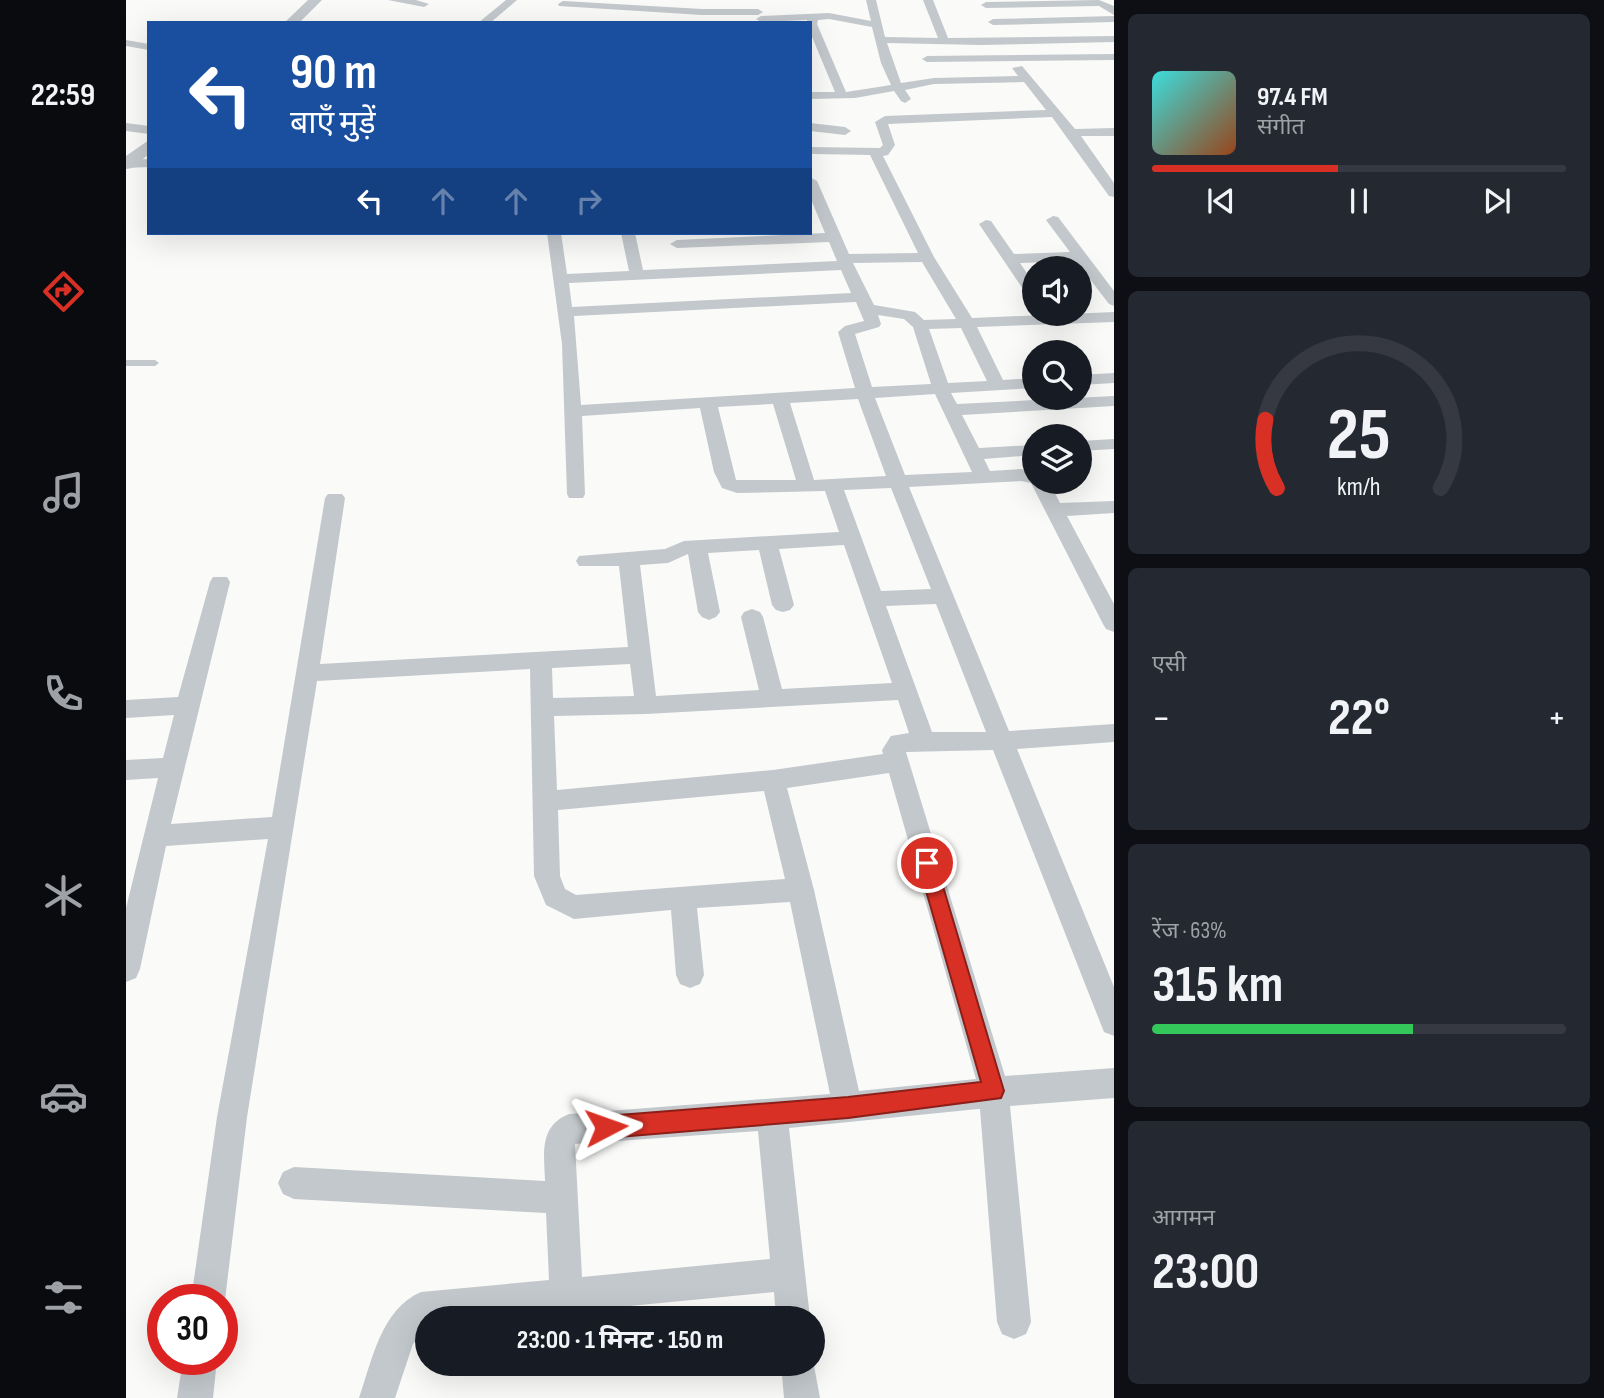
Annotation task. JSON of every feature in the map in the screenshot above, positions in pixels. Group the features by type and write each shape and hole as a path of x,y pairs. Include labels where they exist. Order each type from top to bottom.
{"street":[{"path":"293,21 316,0"},
{"path":"393,0 424,4"},
{"path":"485,21 512,0"},
{"path":"755,0 761,18"},
{"path":"871,0 880,40 897,87 918,117"},
{"path":"928,0 944,41"},
{"path":"565,3 704,17 761,18 819,14 876,25"},
{"path":"1002,41 984,3 1099,3 1107,5 1114,12"},
{"path":"614,7 618,21"},
{"path":"819,14 812,24 842,95"},
{"path":"993,22 1114,19"},
{"path":"880,40 1114,39"},
{"path":"1063,40 1079,58"},
{"path":"126,43 147,47"},
{"path":"927,59 1114,57"},
{"path":"1010,59 1072,133 1114,193"},
{"path":"812,96 842,95 959,81 1027,79"},
{"path":"959,81 978,106"},
{"path":"812,149 876,154 889,149 881,122 978,106 1055,113"},
{"path":"126,127 147,130"},
{"path":"812,127 845,131"},
{"path":"1072,133 1114,132"},
{"path":"126,164 147,147"},
{"path":"876,154 927,257 966,322 998,386"},
{"path":"126,164 147,163"},
{"path":"812,187 873,325 846,332 865,393 898,482 1114,1021"},
{"path":"1053,220 1081,256"},
{"path":"986,223 1022,277"},
{"path":"554,235 570,344 576,494"},
{"path":"628,235 637,275"},
{"path":"677,244 835,237"},
{"path":"560,279 927,257"},
{"path":"1010,259 1022,258"},
{"path":"1092,271 1114,300"},
{"path":"565,312 864,303 909,315 920,325 941,389 984,478"},
{"path":"1092,317 1114,317"},
{"path":"920,325 1022,318"},
{"path":"1092,379 1114,378"},
{"path":"573,411 1022,384"},
{"path":"780,398 819,485 850,538 924,741"},
{"path":"950,410 1114,401"},
{"path":"708,403 723,472 729,484 737,487 1022,475"},
{"path":"1092,445 1114,444"},
{"path":"972,454 1022,451"},
{"path":"1045,494 1053,510 1104,585 1114,624"},
{"path":"210,1284 232,1117 283,827 335,498"},
{"path":"1053,510 1114,507"},
{"path":"586,561 629,561 668,556 681,548 850,538"},
{"path":"767,542 783,605"},
{"path":"697,547 709,612"},
{"path":"629,561 646,705"},
{"path":"126,969 186,705 220,582"},
{"path":"873,599 944,596"},
{"path":"752,617 773,699"},
{"path":"307,673 639,655"},
{"path":"541,659 547,876 555,897 574,908 683,897 802,890"},
{"path":"542,707 646,705 907,691"},
{"path":"126,709 186,705"},
{"path":"1014,1322 994,1091 897,762 895,744 924,741 1001,741 1114,733"},
{"path":"544,800 773,780 897,762"},
{"path":"126,770 174,767"},
{"path":"773,780 802,890 848,1108"},
{"path":"155,836 283,827"},
{"path":"683,897 690,975"},
{"path":"566,1293 559,1145 562,1135 569,1129 848,1108 994,1091 1114,1083"},
{"path":"772,1114 792,1306"},
{"path":"293,1183 561,1198"},
{"path":"377,1398 399,1334 421,1309 788,1273"},
{"path":"195,1398 199,1375"},
{"path":"799,1376 802,1398"}],"lane":[{"path":"126,363 155,363"}],"route":[{"path":"606,1127 848,1108 994,1091 927,863"}]}
